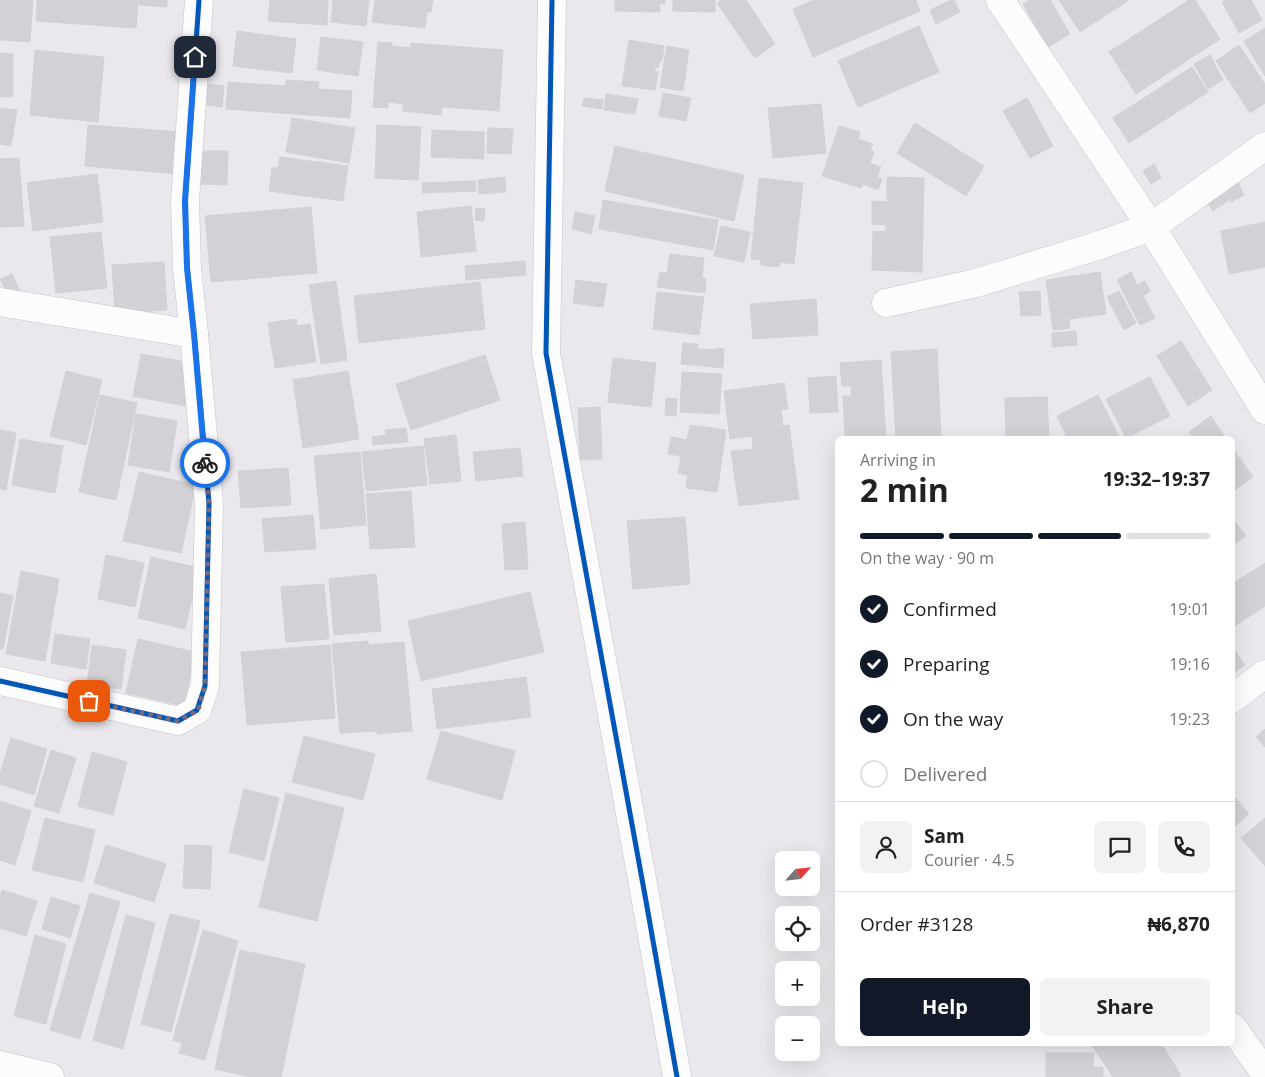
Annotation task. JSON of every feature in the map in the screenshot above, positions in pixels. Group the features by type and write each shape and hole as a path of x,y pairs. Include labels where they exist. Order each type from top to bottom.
{"street":[{"path":"0,681 178,721 198,710 205,686 209,503 187,268 185,201 199,0"},
{"path":"552,0 546,353 677,1077"},
{"path":"1000,0 1151,227 1265,410"},
{"path":"886,304 976,284 1151,227 1265,146"},
{"path":"0,302 194,334"},
{"path":"1235,697 1265,674"},
{"path":"1235,1032 1259,1072"},
{"path":"0,1065 50,1077"}],"building":[{"path":"0,0 33,0 30,42 0,40"},
{"path":"37,0 138,0 136,28 36,21"},
{"path":"139,0 167,0 167,7 139,5"},
{"path":"270,0 328,0 327,25 268,21"},
{"path":"333,0 369,0 366,26 331,22"},
{"path":"375,0 433,0 431,12 427,12 425,28 372,22"},
{"path":"615,0 665,0 665,4 660,3 660,12 615,11"},
{"path":"673,0 715,0 715,12 673,11"},
{"path":"722,0 746,0 775,44 755,58 717,3"},
{"path":"814,0 916,0 920,11 813,57 793,9"},
{"path":"954,0 960,12 936,24 930,10"},
{"path":"1030,0 1050,0 1070,34 1048,47 1023,4"},
{"path":"1059,0 1129,0 1080,32"},
{"path":"1189,0 1195,0 1220,39 1136,94 1109,52"},
{"path":"1226,0 1251,0 1262,20 1239,33 1222,2"},
{"path":"919,26 939,72 858,107 838,61"},
{"path":"1265,28 1265,76 1244,41"},
{"path":"237,31 296,39 292,73 233,66"},
{"path":"321,37 363,42 358,76 317,70"},
{"path":"629,40 664,46 662,61 660,61 658,68 655,67 654,71 658,72 655,90 622,86"},
{"path":"378,42 392,43 392,46 411,48 411,43 503,50 499,111 442,107 441,115 403,111 403,104 388,102 388,108 373,107"},
{"path":"1239,45 1265,84 1265,103 1250,113 1216,61"},
{"path":"667,46 689,50 683,91 660,87"},
{"path":"35,50 104,57 98,122 30,115"},
{"path":"0,53 13,54 13,97 0,97"},
{"path":"1210,55 1223,80 1208,89 1194,64"},
{"path":"1192,67 1208,92 1129,143 1113,118"},
{"path":"286,80 319,82 318,89 352,91 350,118 226,109 228,82 286,86"},
{"path":"208,84 224,86 222,107 206,105"},
{"path":"663,93 691,98 686,121 659,116"},
{"path":"606,94 638,99 635,114 604,110"},
{"path":"584,98 603,100 602,109 582,106"},
{"path":"1027,98 1053,146 1030,158 1003,111"},
{"path":"821,104 826,153 773,158 768,108"},
{"path":"0,108 17,110 11,146 0,144"},
{"path":"292,118 355,128 349,163 286,152"},
{"path":"915,123 984,166 966,196 897,153"},
{"path":"88,125 182,132 178,174 85,166"},
{"path":"377,125 421,127 418,180 375,178"},
{"path":"839,126 860,132 858,139 873,144 870,151 874,152 870,163 881,167 877,177 882,179 878,190 863,184 861,188 822,176"},
{"path":"488,128 513,129 511,154 487,153"},
{"path":"432,130 484,132 484,159 431,157"},
{"path":"615,146 744,175 734,221 605,191"},
{"path":"199,151 228,151 227,185 198,184"},
{"path":"280,157 348,166 343,201 269,191 272,168 278,168"},
{"path":"19,158 24,226 0,227 0,159"},
{"path":"1154,164 1161,178 1151,184 1143,171"},
{"path":"97,174 103,222 33,231 27,183"},
{"path":"505,177 506,192 479,194 478,180"},
{"path":"887,177 924,178 922,272 872,270 873,231 886,232 886,225 872,224 872,201 887,202"},
{"path":"759,178 803,183 794,264 779,262 779,267 761,265 761,260 751,259"},
{"path":"1236,178 1244,195 1231,202 1223,185"},
{"path":"475,181 476,191 423,193 422,183"},
{"path":"1223,190 1229,200 1213,211 1206,200"},
{"path":"603,200 718,220 713,250 599,229"},
{"path":"471,206 476,251 421,257 417,212"},
{"path":"311,207 317,273 211,282 205,216"},
{"path":"476,208 485,209 484,221 475,220"},
{"path":"575,212 595,216 591,234 572,229"},
{"path":"1265,222 1265,267 1229,274 1221,231"},
{"path":"721,226 750,232 744,262 714,256"},
{"path":"101,232 107,288 56,293 50,237"},
{"path":"670,254 704,258 702,278 706,279 705,293 657,287 660,272 667,273"},
{"path":"525,261 526,275 466,280 465,266"},
{"path":"164,262 167,310 115,313 112,265"},
{"path":"1100,272 1106,314 1069,319 1070,328 1053,330 1046,280"},
{"path":"1131,272 1137,285 1145,281 1150,291 1143,296 1155,318 1140,325 1117,280"},
{"path":"12,274 20,291 9,297 0,279"},
{"path":"576,280 607,284 603,307 573,303"},
{"path":"336,281 347,360 321,364 309,285"},
{"path":"480,282 485,329 359,343 354,296"},
{"path":"1040,291 1041,315 1021,316 1019,292"},
{"path":"1119,291 1136,323 1124,330 1107,297"},
{"path":"657,292 704,297 699,335 653,329"},
{"path":"816,299 818,335 753,339 750,304"},
{"path":"296,319 297,326 310,324 316,362 275,368 268,323"},
{"path":"1076,331 1077,345 1052,347 1052,333"},
{"path":"1181,341 1212,390 1188,406 1157,356"},
{"path":"683,343 698,344 697,349 724,349 723,368 681,364"},
{"path":"937,349 941,436 896,436 891,352"},
{"path":"141,354 192,363 185,406 133,396"},
{"path":"485,355 500,400 411,430 396,384"},
{"path":"613,358 656,363 651,407 608,402"},
{"path":"881,360 886,436 845,436 843,396 852,396 851,386 842,386 840,363"},
{"path":"66,371 102,380 86,445 50,436"},
{"path":"348,371 359,439 303,448 293,380"},
{"path":"682,372 722,374 719,414 680,412"},
{"path":"836,376 838,412 810,413 808,378"},
{"path":"1150,377 1170,416 1130,436 1125,436 1106,399"},
{"path":"784,383 788,409 781,410 783,426 789,425 799,499 739,506 731,451 753,449 752,436 730,439 724,391"},
{"path":"100,395 137,403 116,500 79,492"},
{"path":"1098,395 1119,436 1067,436 1057,416"},
{"path":"1047,397 1049,436 1006,436 1005,398"},
{"path":"666,398 677,399 676,416 665,415"},
{"path":"600,407 602,459 580,460 578,408"},
{"path":"136,414 177,421 169,472 128,465"},
{"path":"1211,416 1224,436 1192,436 1189,432"},
{"path":"690,425 726,430 717,492 686,488 688,475 678,473 681,456 668,454 671,437 687,440"},
{"path":"406,428 408,442 373,445 372,437 386,435 385,430"},
{"path":"0,430 16,433 6,490 0,489"},
{"path":"456,435 461,481 430,484 424,439"},
{"path":"20,439 63,446 55,493 12,485"},
{"path":"423,446 427,485 366,491 362,452"},
{"path":"520,448 523,476 476,481 473,452"},
{"path":"360,452 366,525 321,529 314,456"},
{"path":"1235,452 1253,477 1235,490"},
{"path":"288,468 291,505 241,508 238,471"},
{"path":"139,472 196,485 181,553 123,541"},
{"path":"411,491 415,547 370,549 366,494"},
{"path":"313,515 316,549 265,552 262,519"},
{"path":"685,517 690,584 633,589 627,521"},
{"path":"525,522 528,569 505,570 502,524"},
{"path":"1235,522 1246,536 1235,543"},
{"path":"106,555 144,563 135,607 98,599"},
{"path":"151,557 199,568 185,629 138,618"},
{"path":"1265,563 1265,606 1235,626 1235,582"},
{"path":"21,571 59,579 45,661 6,654"},
{"path":"376,574 381,631 334,635 329,579"},
{"path":"324,584 329,639 286,642 281,587"},
{"path":"530,592 544,652 421,681 408,621"},
{"path":"0,593 13,596 3,649 0,649"},
{"path":"55,634 90,639 86,669 51,663"},
{"path":"138,639 195,652 184,706 126,693"},
{"path":"368,641 376,731 340,733 332,644"},
{"path":"404,642 412,731 377,734 369,645"},
{"path":"92,645 126,650 121,689 87,685"},
{"path":"330,645 335,718 247,725 241,652"},
{"path":"1235,650 1245,665 1235,672"},
{"path":"526,677 531,717 437,729 432,689"},
{"path":"1265,729 1265,747 1256,737"},
{"path":"441,731 515,751 502,800 427,779"},
{"path":"304,736 375,754 363,800 292,782"},
{"path":"11,738 47,749 34,795 0,784 0,774"},
{"path":"51,750 76,758 59,813 34,806"},
{"path":"92,752 127,762 113,815 78,806"},
{"path":"244,789 279,798 264,861 229,852"},
{"path":"286,793 344,808 317,921 259,907"},
{"path":"1235,798 1249,814 1235,826"},
{"path":"0,801 31,811 15,865 0,860"},
{"path":"45,818 95,830 83,882 32,870"},
{"path":"1265,818 1265,866 1241,838"},
{"path":"106,845 166,864 154,902 94,883"},
{"path":"185,845 212,846 210,889 183,888"},
{"path":"2,890 37,901 26,936 0,928 0,898"},
{"path":"90,893 120,902 80,1039 50,1030"},
{"path":"51,897 80,906 70,938 42,929"},
{"path":"170,914 200,921 171,1032 141,1024"},
{"path":"126,915 155,923 123,1049 93,1040"},
{"path":"203,930 238,941 205,1060 179,1053 182,1043 173,1040"},
{"path":"35,935 66,944 46,1024 14,1016"},
{"path":"240,950 305,964 281,1077 251,1077 215,1069"},
{"path":"1092,1046 1162,1046 1181,1075 1179,1077 1113,1077"},
{"path":"1046,1053 1094,1053 1093,1067 1103,1067 1103,1077 1046,1077"}],"cycle path":[{"path":"0,681 178,721 197,710 205,686 209,503 187,268 185,201 199,0"},
{"path":"552,0 546,353 677,1077"}],"way so far":[{"path":"89,701 178,721 198,710 205,686 209,503 205,463"}],"route":[{"path":"195,57 185,201 187,268 205,463"}]}
